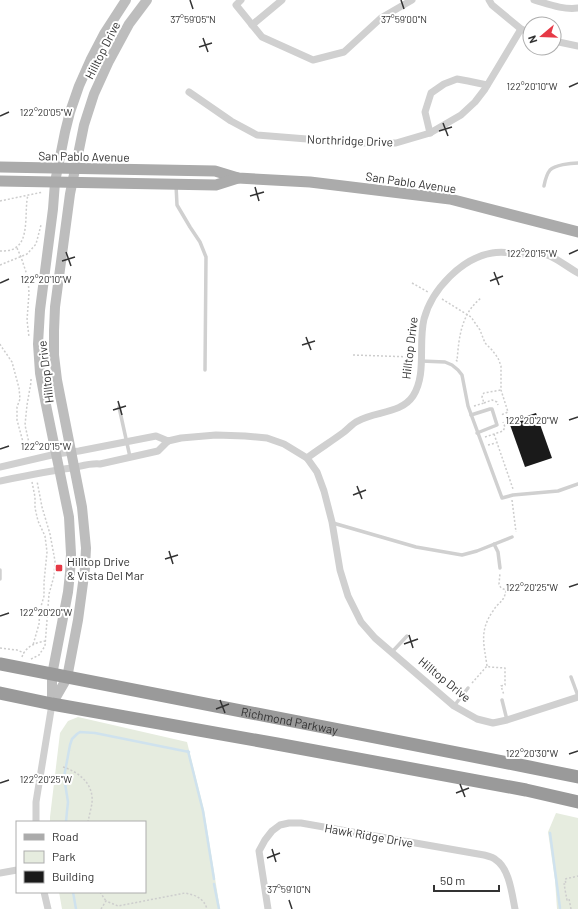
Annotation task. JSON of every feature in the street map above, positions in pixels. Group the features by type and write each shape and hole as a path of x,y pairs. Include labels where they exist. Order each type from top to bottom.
{"highway":[{"name":"Richmond Parkway","path":"0,664 578,777"},
{"name":"Richmond Parkway","path":"0,693 52,704 526,790 578,802"}],"main road":[{"name":"Hilltop Drive","path":"52,704 52,675 68,592 71,554 69,516 40,373 38,344 40,310 55,182 70,112 79,86 91,59 104,34 126,0"},
{"name":"Hilltop Drive","path":"52,704 66,678 78,620 85,568 86,548 82,507 57,380 54,355 55,307 72,182 84,125 94,94 109,61 129,24 147,0"},
{"name":"San Pablo Avenue","path":"0,167 215,171 238,178 310,182 450,199 578,232"},
{"name":"San Pablo Avenue","path":"0,181 216,185 238,178"}],"street":[{"path":"242,0 236,4 262,37 313,60 344,52 381,18 412,0"},
{"path":"252,25 282,0"},
{"path":"489,0 492,5 521,29"},
{"path":"534,0 552,6 572,9 578,8"},
{"name":"Northridge Drive","path":"189,92 231,122 257,135 356,143 396,143 430,133 462,115 475,102 487,85 521,29"},
{"path":"562,42 578,46"},
{"path":"430,133 425,112 431,93 444,84 457,79 487,85"},
{"name":"Hilltop Drive","path":"307,458 358,421 402,406 412,397 420,382 424,318 434,295 447,279 462,266 481,256 494,252 548,255 578,273"},
{"name":"Hilltop Drive","path":"168,441 181,438 216,435 267,438 284,444 307,458 317,472 324,491 332,522 340,570 348,596 362,622 375,638 454,706 477,719 493,722 507,720 578,696"},
{"path":"0,467 56,454 156,436 168,441 158,451 100,464 33,474 0,481"},
{"name":"Hilltop Drive","path":"36,821 36,802 52,704"},
{"name":"Hawk Ridge Drive","path":"268,909 259,852 265,840 272,831 280,825 289,823 301,823 484,855 496,860 503,867 512,889 515,909"},
{"path":"0,873 16,870"},
{"path":"44,893 48,909"}],"lane":[{"path":"544,186 550,170 560,165 578,163"},
{"path":"176,184 178,205 200,242 206,257 205,370"},
{"path":"421,361 445,362 452,365 462,375 466,400 502,498 512,495 558,491 578,484"},
{"path":"119,407 130,457"},
{"path":"471,415 491,409 495,416 496,426 477,432"},
{"path":"332,522 416,547 462,555 477,551 512,537"},
{"path":"494,544 498,552 500,568"},
{"path":"0,570 0,579"},
{"path":"392,652 407,636"},
{"path":"571,677 578,696"},
{"path":"454,706 468,688"},
{"path":"504,700 507,720"}],"path":[{"path":"0,201 29,194 46,192"},
{"path":"0,251 8,251 16,248 21,241 25,231 27,201 29,194"},
{"path":"0,265 27,254 36,244 41,223"},
{"path":"16,248 21,257 28,278 29,293 27,320 29,339"},
{"path":"412,283 471,317 476,324 485,343 498,358 502,366 501,390 508,412 501,415"},
{"path":"0,344 12,362 19,388 20,399 17,407 17,420 30,460"},
{"path":"30,460 25,425 31,375"},
{"path":"474,406 484,403 482,394 501,390"},
{"path":"494,434 513,490 512,499 516,529 515,536 512,537"},
{"path":"27,659 32,659 39,655 45,646 49,594 54,576 55,561 50,534 33,474"},
{"path":"33,474 35,508 38,521 45,536 47,552 44,596 40,610 39,624 33,645"},
{"path":"487,666 483,646 483,637 487,619 493,609 505,598 506,590 501,588 499,584 500,568"},
{"path":"22,659 24,653 33,645 46,641"},
{"path":"0,648 17,650 24,653"},
{"path":"468,688 487,666"},
{"path":"487,666 505,668 504,685 501,686 504,700"},
{"path":"63,767 68,768 84,778 88,785 92,803 88,821"},
{"path":"571,909 569,899 567,900 564,884 566,884 565,879 578,876"},
{"path":"101,893 106,901 118,906 185,893 200,898 206,904 207,909"},
{"path":"101,909 106,901"}],"green space":[{"path":"78,717 187,742 204,810 220,909 62,909 59,893 146,893 146,821 50,821 60,733 68,721"},
{"path":"556,813 578,818 578,909 557,909 555,880 548,832"}],"building":[{"path":"536,413 552,458 525,467 509,422"}],"waterway":[{"path":"66,821 68,802 64,777 72,739 80,732 95,733 189,752"},
{"path":"188,751 203,811 214,879"},
{"path":"550,833 560,908"},
{"path":"214,884 219,909"},
{"path":"73,893 76,909"}],"place":[{"name":"Hilltop Drive & Vista Del Mar","path":"59,568"}]}
